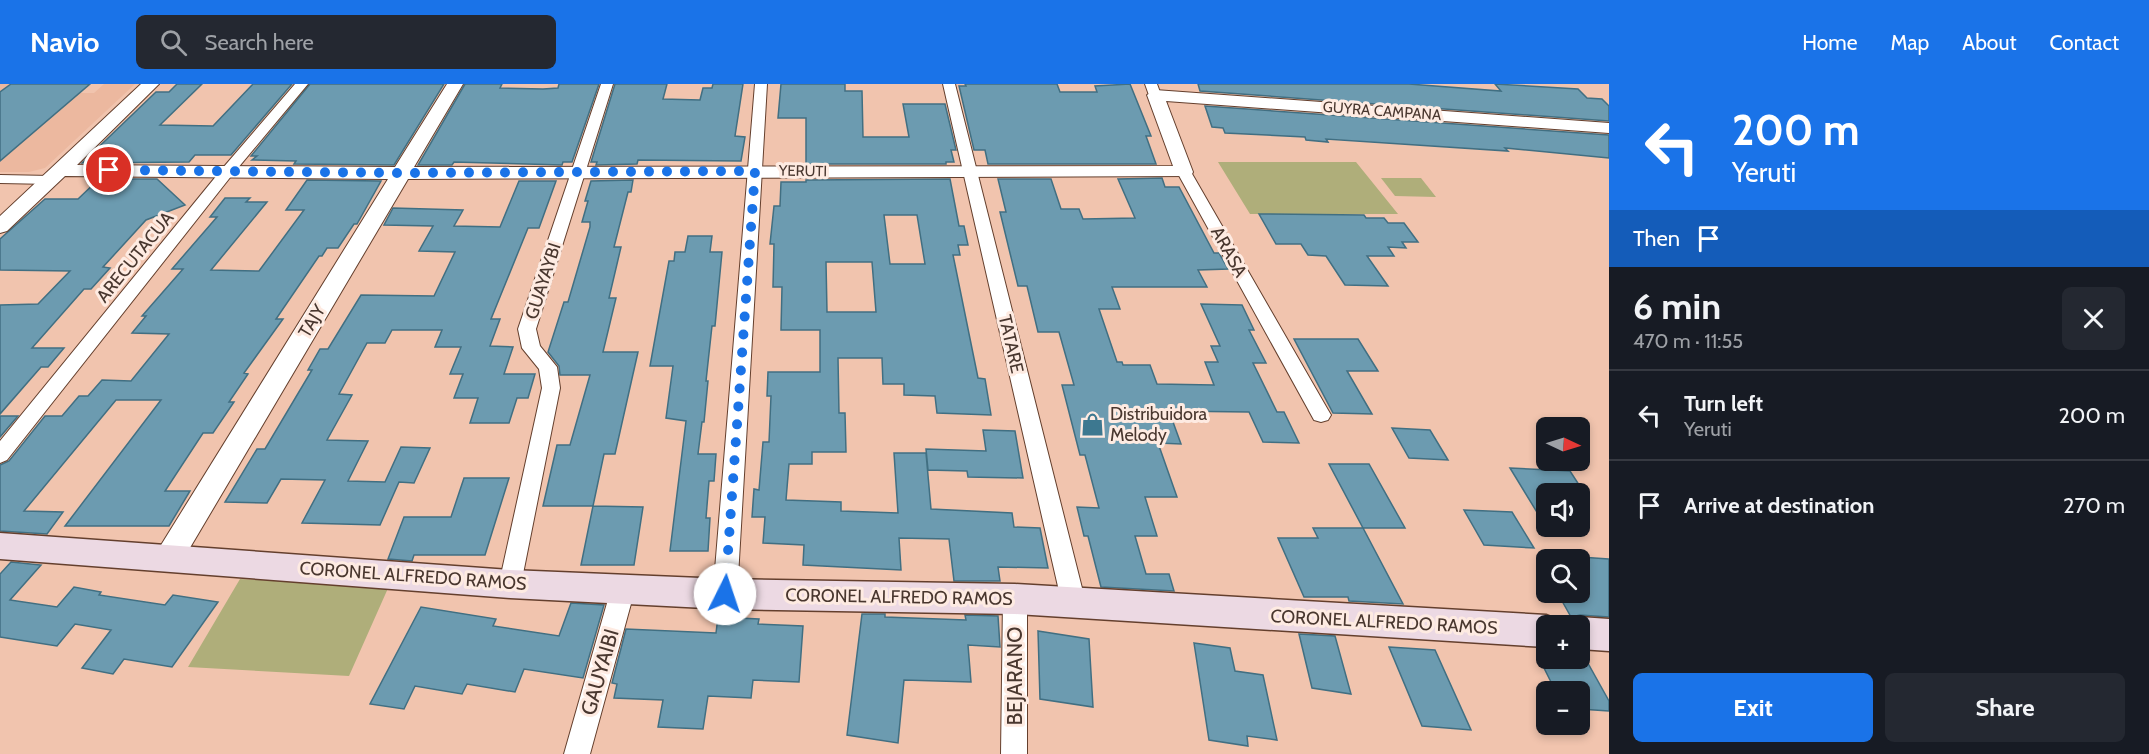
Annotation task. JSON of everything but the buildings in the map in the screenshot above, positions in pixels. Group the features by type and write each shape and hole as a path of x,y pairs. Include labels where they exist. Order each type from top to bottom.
{"main road":[{"name":"CORONEL ALFREDO RAMOS","path":"0,546 510,584 725,594 1015,599 1536,630"},
{"path":"1590,634 1609,635"}],"street":[{"path":"0,227 151,84"},
{"name":"ARECUTACUA","path":"0,455 227,172 302,84"},
{"name":"TAJY","path":"168,559 456,84"},
{"name":"GUAYAYBI","path":"510,584 551,388 548,367 531,348 528,329 607,84"},
{"path":"725,594 761,84"},
{"name":"TATARE","path":"949,84 1074,604"},
{"name":"GUYRA CAMPANA","path":"1153,89 1609,128"},
{"name":"ARASA","path":"1153,89 1184,172 1321,415"},
{"name":"YERUTI","path":"0,180 57,175 227,172 1184,172"},
{"name":"GAUYAIBI","path":"577,754 623,589"},
{"name":"BEJARANO","path":"1014,754 1015,599"}],"shaded area":[{"path":"0,84 11,84 1,92 94,93 104,84 135,84 45,168 29,172 0,172"},
{"path":"1218,162 1356,162 1398,214 1250,214"},
{"path":"1381,178 1421,178 1436,197 1395,196"},
{"path":"240,579 389,586 349,676 188,667"}],"place":[{"name":"Distribuidora Melody","path":"1092,424"}],"route":[{"path":"109,170 401,173 755,171 725,594"}]}
